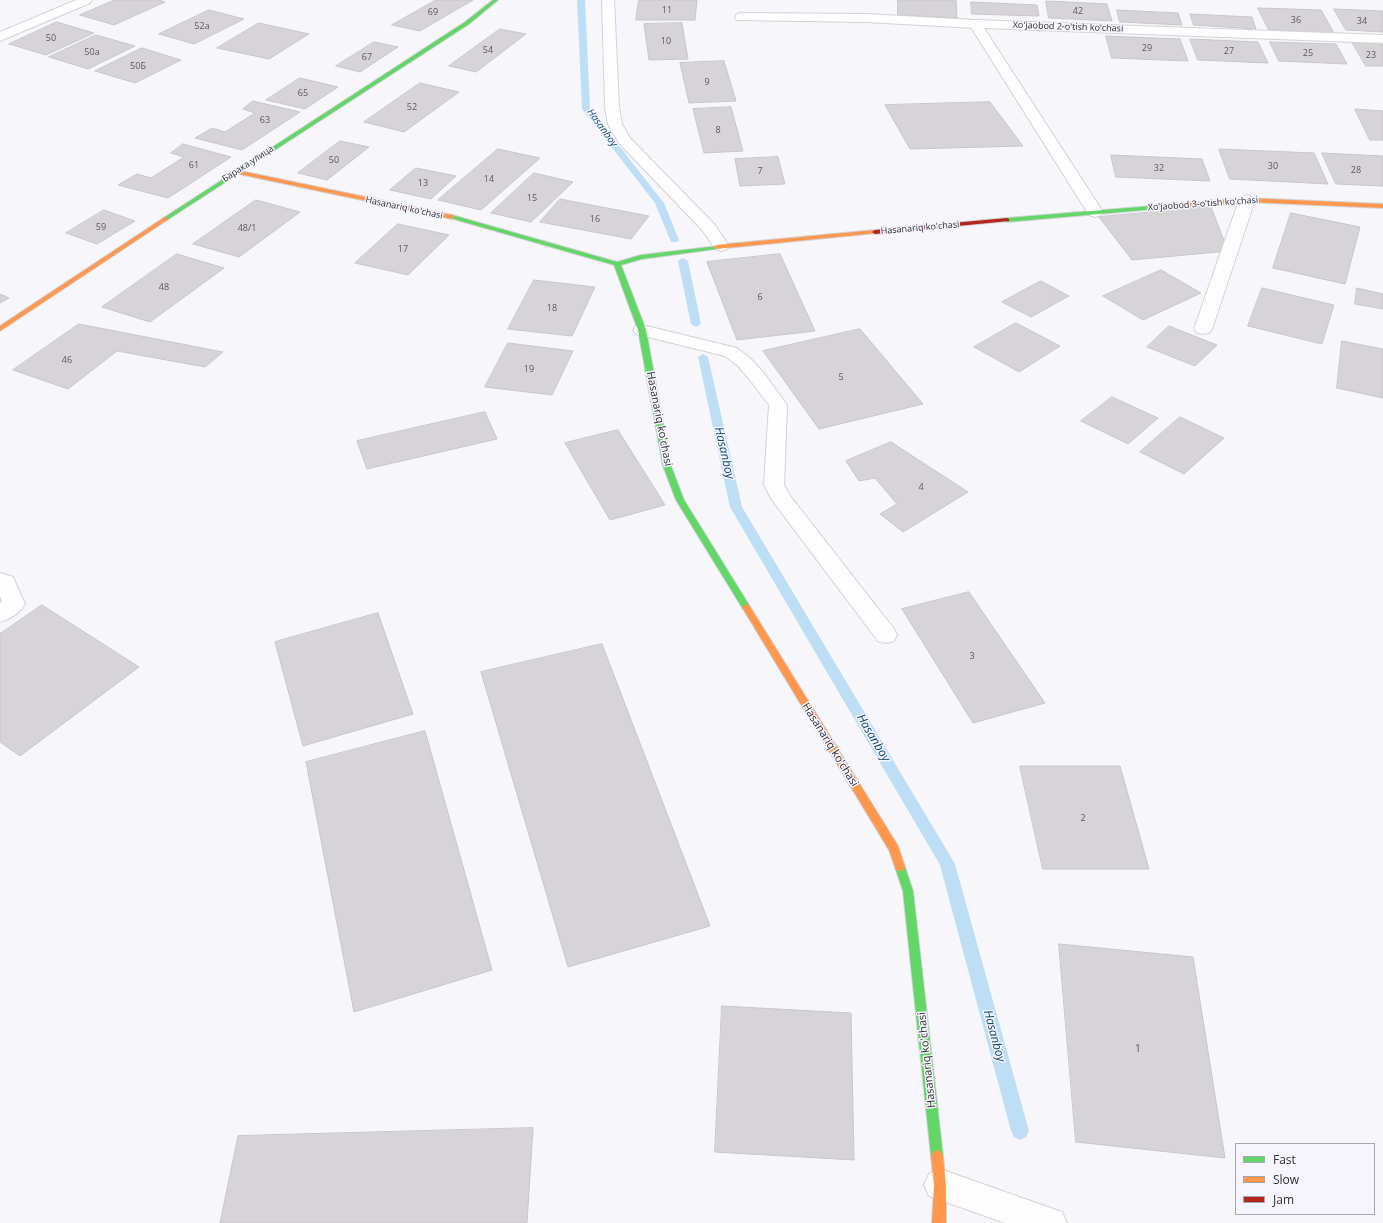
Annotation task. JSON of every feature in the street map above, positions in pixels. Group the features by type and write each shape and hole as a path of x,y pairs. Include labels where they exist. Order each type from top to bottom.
{"street":[{"path":"0,37 86,0"},
{"name":"Барака улица","path":"0,329 236,172 466,23 496,0"},
{"path":"608,0 612,107 615,124 624,140 709,228 722,246"},
{"name":"Xo'jaobod 2-o'tish ko'chasi","path":"741,17 866,18 975,24 1383,39"},
{"path":"975,24 1095,212"},
{"name":"Hasanariq ko'chasi","path":"236,172 459,219 617,264 641,257 722,246 1095,212"},
{"path":"1203,329 1247,200"},
{"name":"Xo'jaobod 3-o'tish ko'chasi","path":"1095,212 1247,200 1383,206"},
{"name":"Hasanariq ko'chasi","path":"617,264 642,330 662,445 667,466 680,500 894,849 908,891 940,1185 939,1223"},
{"path":"642,330 731,352 740,357 773,396 778,405 774,485 782,500 886,635"},
{"path":"0,580 4,582 14,604 0,614"},
{"path":"940,1185 1051,1223"}],"building":[{"path":"115,0 159,0 165,2 114,25 80,15"},
{"path":"436,0 473,0 420,31 392,25"},
{"path":"639,0 697,0 695,20 636,20"},
{"path":"898,0 956,0 957,18 898,15"},
{"path":"1046,1 1107,4 1112,21 1049,18"},
{"path":"971,2 1037,5 1039,16 972,14"},
{"path":"1258,8 1321,10 1334,33 1269,30"},
{"path":"1334,9 1383,11 1383,32 1346,30"},
{"path":"209,10 244,19 194,44 159,34"},
{"path":"1117,10 1178,13 1182,25 1120,22"},
{"path":"1190,14 1252,17 1256,29 1194,25"},
{"path":"57,22 94,33 46,55 9,44"},
{"path":"259,23 309,34 269,59 217,48"},
{"path":"682,23 688,59 649,60 644,24"},
{"path":"500,29 526,34 476,72 449,66"},
{"path":"96,35 135,46 88,69 49,57"},
{"path":"1106,36 1180,39 1188,61 1112,58"},
{"path":"1190,39 1258,42 1268,63 1198,60"},
{"path":"374,42 398,47 360,72 336,66"},
{"path":"1270,42 1336,44 1347,64 1279,61"},
{"path":"1352,42 1383,43 1383,66 1366,66"},
{"path":"142,48 181,60 135,83 95,71"},
{"path":"724,61 736,101 689,103 680,63"},
{"path":"300,78 338,87 305,109 266,100"},
{"path":"420,83 459,92 404,132 364,122"},
{"path":"253,101 300,112 242,150 195,138 212,128 225,132 255,113 243,109"},
{"path":"990,102 1023,146 910,149 885,105"},
{"path":"731,107 743,151 704,153 693,109"},
{"path":"1355,109 1383,111 1383,140 1370,140"},
{"path":"340,141 369,147 327,180 298,173"},
{"path":"183,144 231,157 168,198 118,185 137,174 151,178 184,157 171,153"},
{"path":"498,149 540,158 481,210 438,200"},
{"path":"1219,149 1314,153 1328,184 1230,179"},
{"path":"1322,153 1383,156 1383,186 1336,184"},
{"path":"1111,155 1202,159 1210,181 1116,177"},
{"path":"778,157 785,184 740,186 735,159"},
{"path":"416,168 456,176 431,199 390,190"},
{"path":"534,173 573,182 531,222 491,213"},
{"path":"560,199 649,216 631,239 540,222"},
{"path":"256,200 300,212 239,257 193,244"},
{"path":"1211,207 1228,251 1132,260 1099,217"},
{"path":"104,210 135,221 97,244 66,233"},
{"path":"1291,213 1360,227 1345,284 1273,268"},
{"path":"398,224 449,235 408,275 355,263"},
{"path":"177,254 224,268 150,322 102,307"},
{"path":"780,254 815,331 737,340 707,262"},
{"path":"1161,270 1201,293 1143,320 1103,296"},
{"path":"534,280 595,287 572,336 508,329"},
{"path":"1041,281 1069,296 1031,317 1002,302"},
{"path":"1262,288 1334,305 1322,344 1248,326"},
{"path":"1357,288 1383,294 1383,309 1355,304"},
{"path":"0,294 9,298 0,303"},
{"path":"1016,323 1060,346 1019,372 974,347"},
{"path":"79,324 223,352 205,367 117,351 68,389 13,370"},
{"path":"1169,326 1217,345 1195,366 1147,347"},
{"path":"860,329 923,404 819,429 763,351"},
{"path":"1342,341 1383,349 1383,398 1337,388"},
{"path":"508,343 573,351 552,395 485,387"},
{"path":"1112,397 1158,418 1128,444 1081,421"},
{"path":"485,412 497,439 367,469 357,441"},
{"path":"1180,417 1224,438 1184,474 1140,452"},
{"path":"618,430 665,505 610,520 565,443"},
{"path":"891,442 968,492 903,532 880,514 897,504 875,478 859,481 846,461"},
{"path":"969,592 1045,703 973,723 902,609"},
{"path":"42,605 139,667 20,756 0,742 0,634"},
{"path":"378,613 413,714 303,746 275,642"},
{"path":"602,644 710,926 568,967 481,672"},
{"path":"425,731 492,970 354,1012 306,762"},
{"path":"1020,766 1120,766 1149,869 1043,869"},
{"path":"1059,944 1193,957 1225,1158 1076,1142"},
{"path":"722,1006 851,1013 854,1160 715,1152"},
{"path":"533,1128 527,1223 220,1223 238,1136"}],"waterway":[{"name":"Hasanboy","path":"581,0 586,109 659,203 674,240"},
{"name":"Hasanboy","path":"683,261 696,324"},
{"name":"Hasanboy","path":"703,357 736,507 947,864 1020,1131"}],"traffic: fast":[{"path":"165,219 467,23 496,0"},
{"path":"1007,220 1188,205"},
{"path":"452,217 617,264 641,257 716,247"},
{"path":"617,264 642,330 667,466 680,500 746,607"},
{"path":"900,867 908,891 937,1156"}],"traffic: slow":[{"path":"236,172 452,217"},
{"path":"1188,205 1247,200 1383,206"},
{"path":"0,329 165,219"},
{"path":"716,247 875,232"},
{"path":"746,607 894,849 900,867"},
{"path":"937,1156 940,1185 939,1223"}],"traffic: jam":[{"path":"875,232 1007,220"}]}
